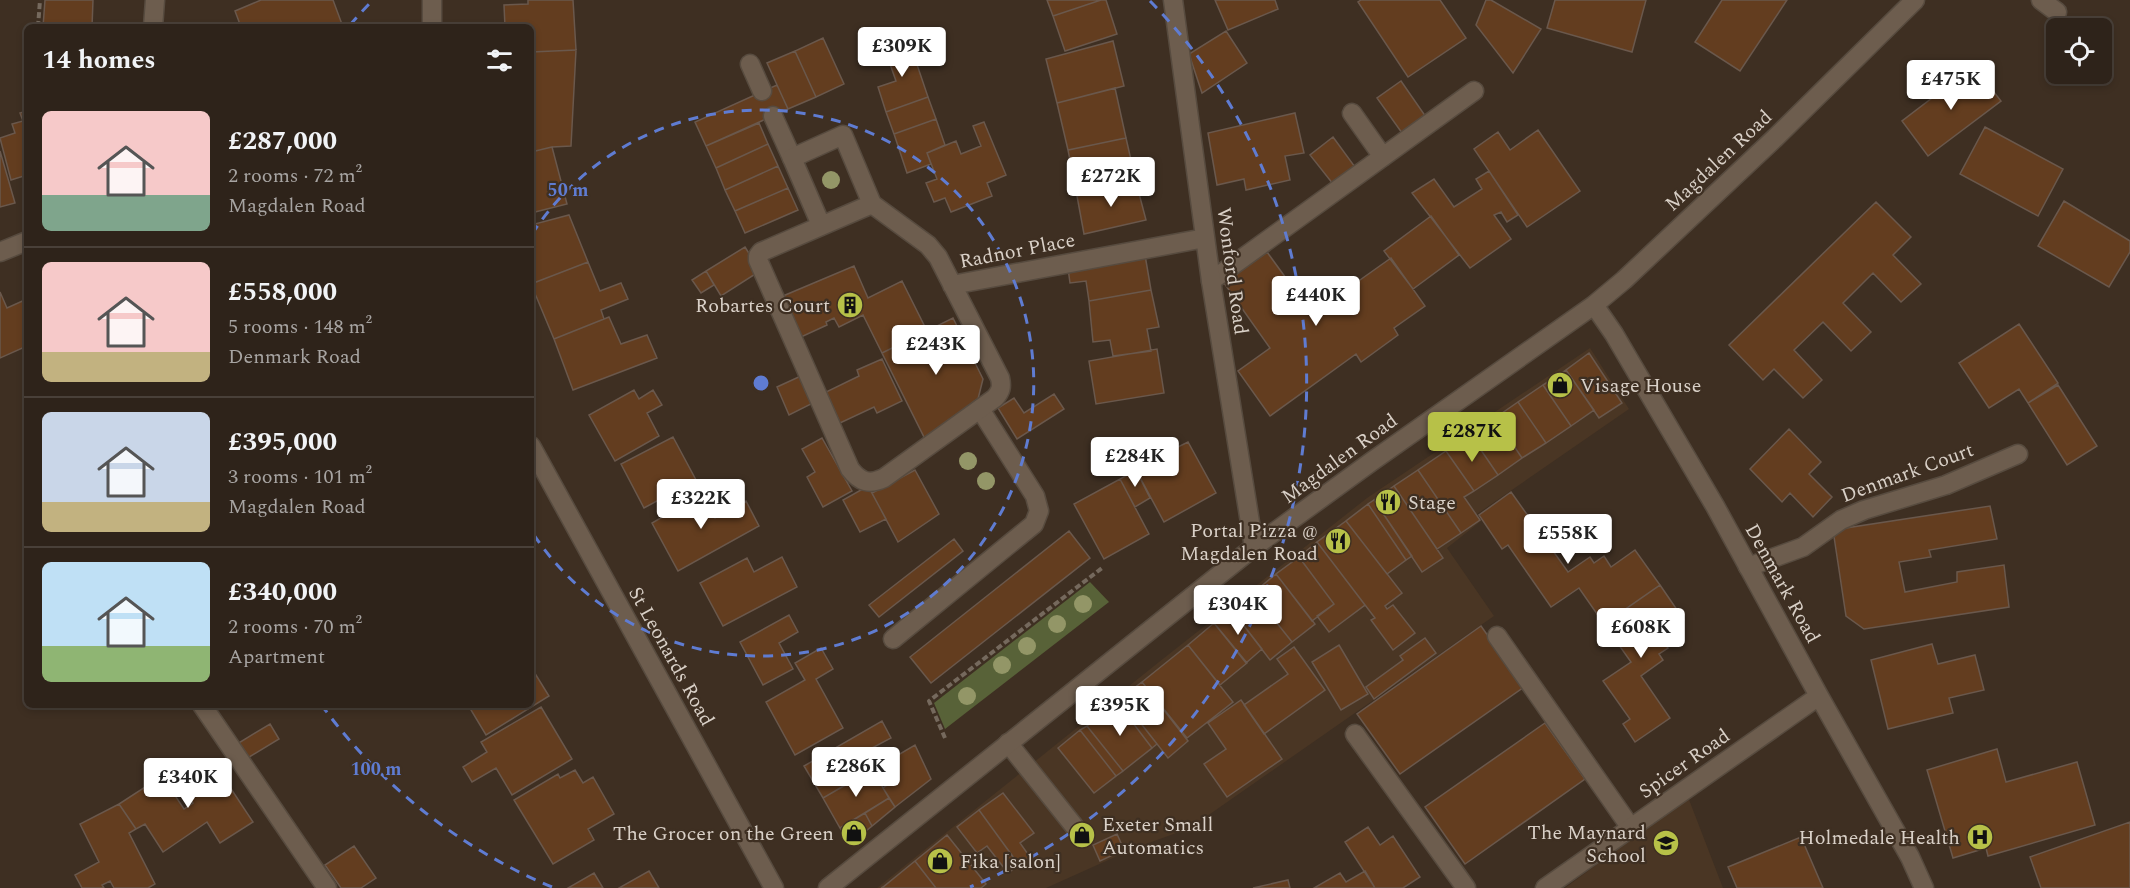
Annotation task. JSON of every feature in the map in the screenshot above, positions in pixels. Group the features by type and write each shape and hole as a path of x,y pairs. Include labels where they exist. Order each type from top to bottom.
{"street":[{"path":"153,24 155,0"},
{"path":"432,0 432,24"},
{"name":"Wonford Road","path":"1173,0 1211,281 1254,547"},
{"name":"Magdalen Road","path":"828,888 1254,547 1594,305 1624,280 1775,138 1915,0"},
{"path":"2041,0 2056,12"},
{"path":"750,64 762,91"},
{"path":"1211,281 1474,91"},
{"path":"1352,113 1383,157"},
{"path":"773,116 822,225"},
{"path":"792,158 843,135 872,204 758,255 758,260 850,469 856,477 865,482 875,483 884,478 1000,393 1000,378 952,285"},
{"name":"Radnor Place","path":"872,204 934,250 952,285 1205,238"},
{"path":"0,252 24,242"},
{"name":"Denmark Road","path":"1594,305 1715,506 1899,836 1924,888"},
{"path":"893,639 1034,524 1039,510 1035,495 980,409"},
{"name":"St Leonards Road","path":"534,451 774,888"},
{"name":"Denmark Court","path":"1748,567 1803,547 1841,520 1864,510 1946,485 2018,454"},
{"path":"1497,636 1631,828"},
{"name":"Spicer Road","path":"1552,886 1819,696"},
{"path":"204,708 327,888"},
{"path":"1355,734 1466,888"},
{"path":"1008,743 1074,826"}],"path":[{"path":"38,24 40,0"},
{"path":"945,738 929,701 1102,568"}],"shaded area":[{"path":"1590,348 1629,409 1477,514 1481,521 1447,548 1494,616 1190,828 1135,848 1046,888 877,888 1367,498"},
{"name":"The Maynard School","path":"1688,797 1723,888 1565,888"}],"green space":[{"path":"1090,582 1109,602 945,729 934,703"}],"building":[{"path":"45,0 93,0 92,24 43,24"},
{"path":"261,0 333,0 342,24 240,24 235,11"},
{"path":"528,0 573,0 576,50 534,52 534,24 505,24 504,5 528,4"},
{"path":"1047,0 1101,0 1053,16"},
{"path":"1106,0 1117,34 1065,51 1053,16"},
{"path":"1215,0 1275,0 1278,9 1228,30"},
{"path":"1361,0 1440,0 1466,38 1408,77 1358,2"},
{"path":"1486,0 1491,0 1541,29 1513,73 1476,25"},
{"path":"1555,0 1646,0 1632,52 1547,28"},
{"path":"1722,0 1787,0 1740,71 1695,42"},
{"path":"1226,31 1247,63 1202,93 1189,54"},
{"path":"823,38 844,84 816,97 795,51"},
{"path":"908,38 928,97 886,112 878,87 896,81 884,47"},
{"path":"1113,41 1124,86 1057,103 1046,59"},
{"path":"576,50 571,146 534,151 534,52"},
{"path":"795,51 816,97 788,109 767,63"},
{"path":"1974,66 2001,101 1928,156 1902,121"},
{"path":"1401,81 1426,117 1402,133 1377,98"},
{"path":"777,85 788,109 706,146 695,122"},
{"path":"1115,88 1126,138 1068,150 1057,103"},
{"path":"928,97 936,119 894,134 886,112"},
{"path":"24,112 24,176 11,180 0,138 15,133 12,124 23,121 20,113"},
{"path":"1295,113 1304,153 1285,156 1290,180 1246,190 1244,179 1217,185 1208,133"},
{"path":"936,119 945,145 927,153 931,164 907,173 894,134"},
{"path":"984,122 1006,175 987,183 992,196 951,212 945,198 934,202 926,183 937,179 927,153 956,141 961,154 981,146 973,126"},
{"path":"759,123 768,144 716,168 706,146"},
{"path":"1985,127 2063,169 2038,216 1960,174"},
{"path":"1538,130 1580,191 1527,227 1474,149 1498,132 1510,150"},
{"path":"1333,137 1355,167 1333,184 1310,155"},
{"path":"1126,138 1136,182 1077,196 1068,150"},
{"path":"768,144 778,166 725,190 716,168"},
{"path":"552,147 567,204 534,212 534,151"},
{"path":"0,151 15,203 0,207"},
{"path":"778,166 788,188 735,211 725,190"},
{"path":"1489,171 1518,215 1507,222 1501,212 1494,215 1511,239 1470,268 1412,193 1434,179 1454,207 1482,189 1476,179"},
{"path":"1136,182 1146,220 1084,234 1077,196"},
{"path":"788,188 798,210 745,233 735,211"},
{"path":"2064,201 2130,241 2130,252 2109,287 2038,246"},
{"path":"1876,202 1911,237 1893,255 1921,284 1901,302 1873,273 1843,303 1871,332 1851,351 1823,322 1794,350 1822,380 1803,398 1774,369 1763,380 1729,345"},
{"path":"569,215 588,262 534,283 534,224"},
{"path":"1431,216 1459,255 1413,289 1384,251"},
{"path":"745,247 760,271 721,296 706,271"},
{"path":"1267,252 1312,314 1391,258 1425,306 1394,328 1398,335 1361,362 1356,354 1270,416 1238,371 1270,348 1224,283"},
{"path":"1145,255 1151,290 1089,301 1086,281 1070,283 1068,268"},
{"path":"588,262 600,291 621,283 628,299 601,310 604,319 554,339 534,291 534,283"},
{"name":"Robartes Court","path":"854,266 868,298 902,281 927,331 882,353 863,315 839,327 834,318 826,322 827,325 801,337 783,296"},
{"path":"706,271 714,285 701,293 692,280"},
{"path":"1151,290 1159,327 1147,329 1151,351 1113,356 1110,340 1093,342 1089,301"},
{"path":"0,292 7,308 24,300 24,347 0,358"},
{"path":"609,317 621,344 647,335 657,358 573,390 554,339"},
{"path":"953,318 983,379 978,399 925,439 882,353"},
{"path":"2019,324 2058,383 2028,403 2019,389 1989,408 1959,363"},
{"path":"1157,349 1164,393 1096,404 1089,361"},
{"path":"1589,353 1622,403 1599,418 1566,370"},
{"path":"882,359 902,401 877,413 874,407 840,423 826,392 859,376 857,370"},
{"path":"1566,370 1594,410 1571,426 1543,385"},
{"path":"803,375 815,402 789,415 777,387"},
{"path":"1543,385 1571,426 1546,443 1518,402"},
{"path":"2058,385 2097,446 2067,465 2028,403"},
{"path":"634,390 639,399 653,390 662,405 647,413 659,436 615,461 589,415"},
{"path":"1054,394 1064,409 1017,439 998,408 1014,398 1024,413"},
{"path":"1518,402 1546,443 1522,458 1495,418"},
{"path":"1495,418 1522,458 1498,475 1470,434"},
{"path":"1789,429 1821,462 1809,474 1832,497 1813,517 1790,493 1782,502 1750,469"},
{"path":"1470,434 1498,475 1474,491 1446,451"},
{"path":"673,437 696,480 644,508 621,464"},
{"path":"822,438 852,491 823,507 807,477 815,472 802,449"},
{"path":"1161,439 1173,442 1176,448 1188,442 1216,493 1164,522 1136,470 1143,467 1140,461 1143,449"},
{"path":"1446,451 1474,491 1464,497 1480,520 1461,533 1418,470"},
{"path":"915,470 939,514 898,542 872,493"},
{"path":"1136,470 1150,498 1135,507 1120,479"},
{"path":"1418,470 1461,533 1437,549 1394,486"},
{"path":"1120,479 1149,534 1104,559 1074,504"},
{"path":"868,486 886,519 860,532 843,500"},
{"path":"1394,486 1443,558 1422,572 1374,500"},
{"path":"1511,492 1568,572 1590,557 1594,563 1604,556 1611,567 1635,550 1660,585 1604,624 1579,588 1551,607 1508,545 1502,549 1479,515"},
{"path":"702,494 715,518 746,501 759,526 678,571 652,523"},
{"path":"1374,500 1412,556 1406,560 1368,504"},
{"path":"1368,504 1406,560 1387,574 1346,521"},
{"path":"1990,506 1997,539 1929,550 1931,557 1899,562 1905,592 1957,582 1957,572 2004,565 2009,607 1864,629 1846,616 1833,530"},
{"path":"1346,521 1402,593 1385,606 1387,609 1393,605 1415,633 1393,650 1371,620 1375,618 1317,542"},
{"path":"1069,531 1090,558 931,683 910,657"},
{"path":"954,539 963,551 879,617 869,605"},
{"path":"1317,542 1365,605 1329,632 1317,616 1334,604 1299,557"},
{"path":"782,557 797,587 723,626 700,583 747,558 754,572"},
{"path":"1299,557 1334,604 1312,621 1276,574"},
{"path":"1276,574 1315,624 1292,642 1253,593"},
{"path":"1660,585 1684,620 1659,637 1668,648 1659,654 1663,660 1641,676 1670,718 1635,742 1623,724 1630,719 1603,681 1631,662 1604,624"},
{"path":"1253,593 1292,642 1270,660 1231,609"},
{"path":"1231,609 1262,649 1246,663 1214,623"},
{"path":"789,615 798,632 779,643 793,669 763,685 740,642"},
{"path":"1214,623 1247,663 1220,685 1188,645"},
{"path":"1481,626 1524,687 1400,774 1357,714"},
{"path":"1425,638 1436,653 1374,699 1366,687 1403,660 1400,656"},
{"path":"1932,644 1938,664 1975,655 1984,690 1949,698 1953,713 1888,729 1871,660"},
{"path":"1188,645 1233,702 1187,738 1142,682"},
{"path":"1339,645 1368,694 1341,710 1312,662"},
{"path":"1294,647 1325,690 1264,734 1244,705 1288,674 1277,659"},
{"path":"821,648 833,669 816,679 843,728 795,755 766,702 805,680 795,663"},
{"path":"534,672 549,696 534,705"},
{"path":"1142,682 1188,741 1168,758 1121,698"},
{"path":"1121,698 1157,744 1152,748 1117,702"},
{"path":"1241,700 1282,759 1227,797 1204,764 1226,749 1208,723"},
{"path":"1117,702 1152,748 1123,771 1087,726"},
{"path":"541,707 572,759 512,795 496,768 472,782 463,767 487,752 481,742"},
{"path":"470,708 530,708 486,735"},
{"path":"882,721 891,738 870,749 879,766 823,798 804,766"},
{"path":"1545,723 1585,779 1465,864 1425,807"},
{"path":"270,724 279,739 246,759 237,744"},
{"path":"1087,726 1123,771 1116,776 1080,730"},
{"path":"1080,730 1116,776 1094,793 1058,748"},
{"path":"915,745 931,779 895,807 883,788 896,779 886,762"},
{"path":"1997,749 2006,782 2077,762 2095,825 1988,856 1986,848 1953,858 1927,770"},
{"path":"214,763 253,822 220,843 207,822 163,852 145,824 136,829 119,804 162,776 184,809 193,803 181,785"},
{"path":"872,769 889,798 840,828 823,798"},
{"path":"575,770 583,783 593,777 614,814 588,829 594,840 553,864 514,800 558,774 560,778"},
{"path":"1003,793 1034,833 1020,843 1030,857 1019,865 979,810"},
{"path":"889,798 895,807 872,826 865,813"},
{"path":"119,804 136,829 129,833 155,884 148,888 114,888 110,881 102,885 104,888 82,888 75,875 99,862 80,824"},
{"path":"979,810 1019,865 1008,873 987,846 977,853 957,827"},
{"path":"865,813 872,826 850,844 840,828"},
{"path":"2130,822 2130,888 2041,888 2030,857"},
{"path":"1368,827 1380,845 1393,836 1420,877 1403,888 1375,888 1345,842"},
{"path":"1117,834 1124,850 1100,861 1093,845"},
{"path":"947,835 986,884 981,888 936,888 915,861"},
{"path":"1801,837 1823,888 1737,888 1728,867"},
{"path":"354,846 376,878 361,888 341,888 325,865"},
{"path":"915,861 936,888 881,888 883,887"},
{"path":"649,871 659,888 619,888"},
{"path":"1365,871 1375,888 1314,888 1340,873 1346,882"},
{"path":"594,873 603,888 568,888"},
{"path":"1288,880 1290,888 1253,888"}],"place":[{"name":"Robartes Court","path":"850,305"},
{"name":"Visage House","path":"1560,385"},
{"name":"Stage","path":"1388,502"},
{"name":"Portal Pizza @ Magdalen Road","path":"1338,541"},
{"name":"The Grocer on the Green","path":"854,833"},
{"name":"Exeter Small Automatics","path":"1082,835"},
{"name":"Holmedale Health","path":"1980,837"},
{"name":"The Maynard School","path":"1666,843"},
{"name":"Fika [salon]","path":"940,861"}]}
